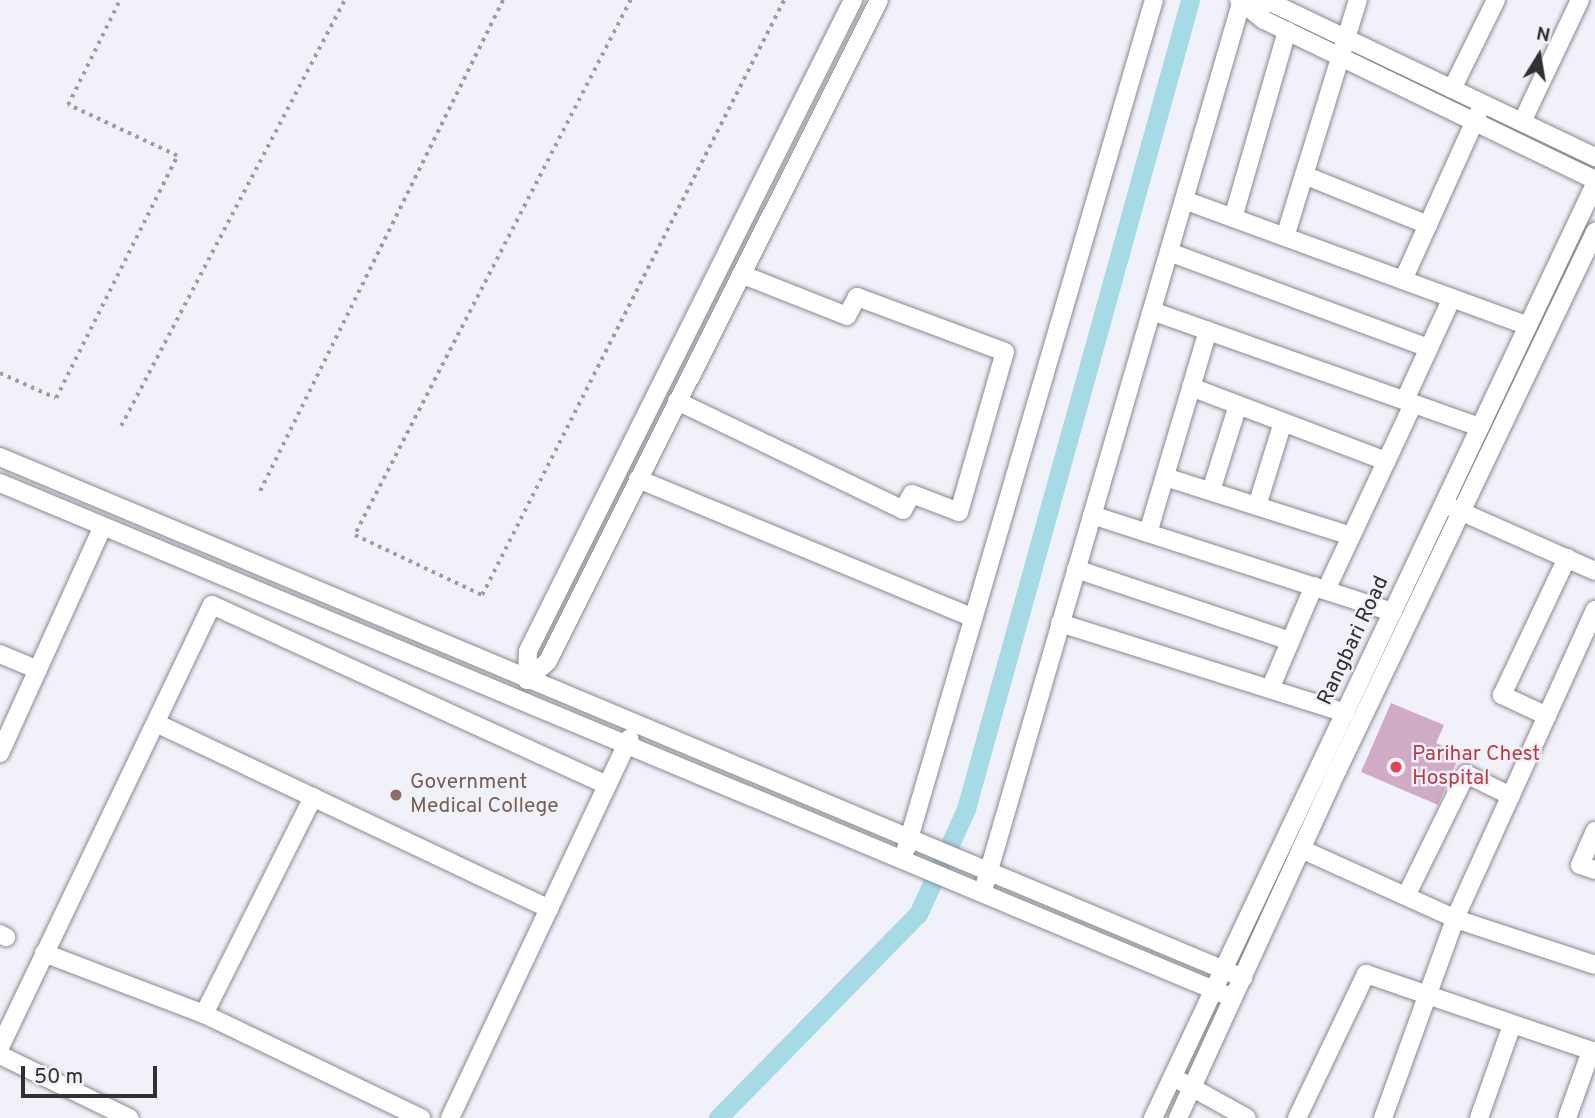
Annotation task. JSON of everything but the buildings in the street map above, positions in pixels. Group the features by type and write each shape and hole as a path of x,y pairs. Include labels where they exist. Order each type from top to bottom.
{"street":[{"path":"527,680 528,651 853,0"},
{"path":"527,680 548,661 879,0"},
{"path":"911,862 973,618 1154,0"},
{"path":"1285,237 1358,0"},
{"path":"1452,89 1496,0"},
{"path":"1522,122 1580,0"},
{"path":"1241,1 1294,6 1346,38 1595,157"},
{"path":"1241,1 1287,31 1595,182"},
{"path":"977,890 1060,624 1241,1"},
{"path":"1233,218 1287,31"},
{"path":"1403,280 1483,103"},
{"path":"1304,175 1428,225"},
{"name":"Rangbari Road","path":"1153,1118 1595,182"},
{"path":"1184,200 1528,326"},
{"name":"Rangbari Road","path":"1178,1118 1301,849 1595,232"},
{"path":"1169,252 1429,348"},
{"path":"677,401 903,510 912,494 959,512 1005,352 857,297 847,316 741,274"},
{"path":"705,296 724,307"},
{"path":"1270,689 1290,641 1351,536 1386,461 1429,348 1452,298"},
{"path":"1152,311 1480,427"},
{"path":"1148,533 1208,331"},
{"path":"1191,387 1386,461"},
{"path":"1211,491 1238,405"},
{"path":"1257,506 1283,422"},
{"path":"0,457 1243,978"},
{"path":"1165,477 1351,536"},
{"path":"638,479 973,618"},
{"path":"0,483 525,700 625,747 911,862 1233,998"},
{"path":"1444,504 1595,571"},
{"path":"1092,515 1393,612"},
{"path":"0,752 103,526"},
{"path":"1547,716 1502,695 1567,558"},
{"path":"1076,569 1290,641"},
{"path":"0,1047 212,605 607,785"},
{"path":"1383,1118 1456,919 1595,610"},
{"path":"1060,624 1345,713"},
{"path":"0,654 38,670"},
{"path":"156,723 549,909"},
{"path":"450,1118 636,725"},
{"path":"1406,896 1466,774 1511,796"},
{"path":"204,1014 313,797"},
{"path":"1595,831 1580,865 1595,870"},
{"path":"1301,849 1456,919 1595,965"},
{"path":"44,953 204,1014 421,1118"},
{"path":"1297,1118 1366,974 1427,998 1593,1051 1567,1118"},
{"path":"1479,1118 1512,1025"},
{"path":"0,1055 129,1118"},
{"path":"1172,1078 1193,1086 1247,1118"}],"path":[{"path":"0,373 56,398 177,156 68,105 120,0"},
{"path":"121,426 345,0"},
{"path":"260,491 503,0"},
{"path":"631,0 355,536 482,594 784,0"}],"waterway":[{"path":"718,1118 918,914 966,809 1190,0"}],"place":[{"name":"Parihar Chest Hospital","path":"1396,767"},
{"name":"Government Medical College","path":"396,795"}]}
